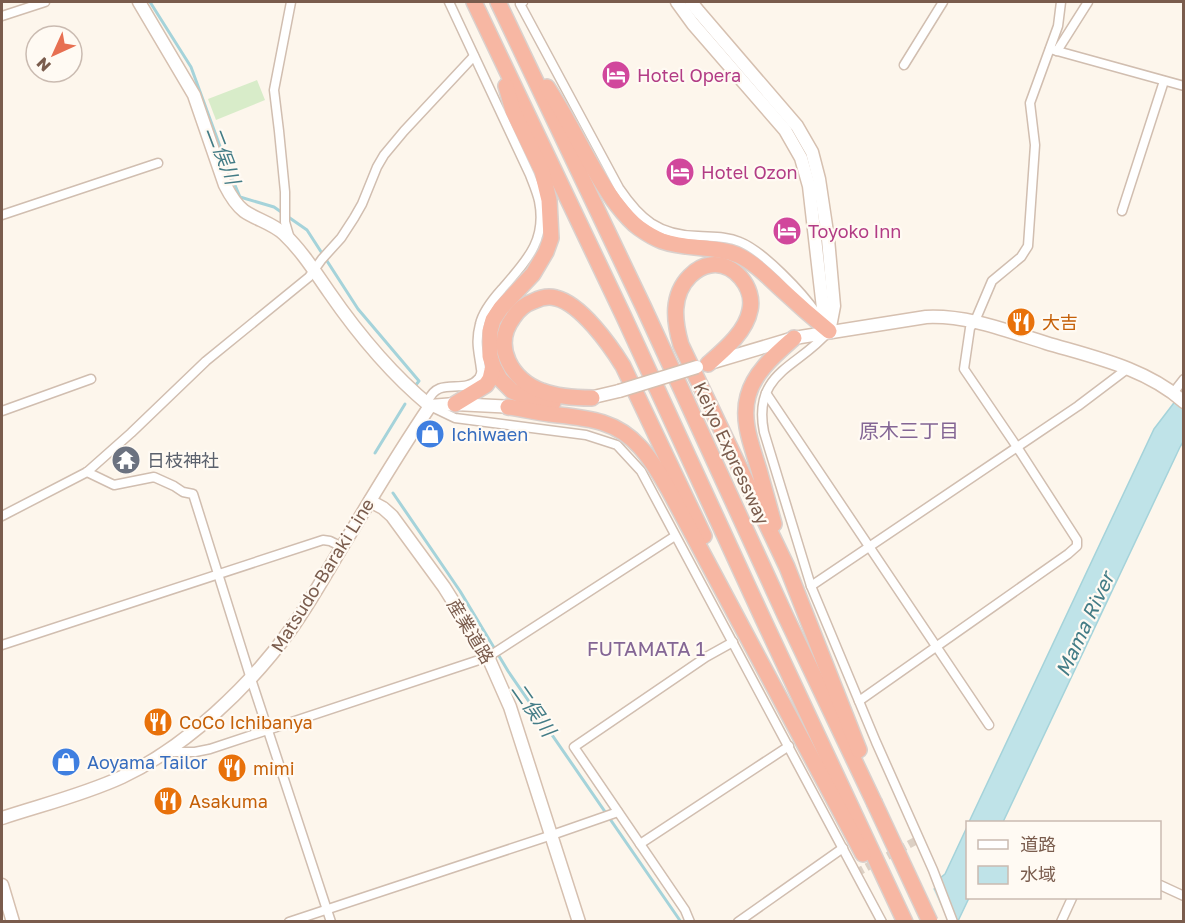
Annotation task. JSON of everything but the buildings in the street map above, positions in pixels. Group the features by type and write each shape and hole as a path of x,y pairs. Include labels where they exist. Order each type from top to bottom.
{"highway":[{"path":"474,2 624,317 903,917"},
{"name":"Keiyo Expressway","path":"498,2 644,308 785,615 930,921"},
{"path":"517,42 559,105 597,177 621,210 637,227 663,242 709,247 741,256 763,272 829,331"},
{"path":"496,48 513,111 542,171 549,200 551,238 533,274 501,308 493,320 490,331 490,356 500,379 512,391 531,399 559,404"},
{"path":"703,365 722,352 741,330 751,308 746,284 729,268 720,265 710,265 700,269 684,283 678,293 676,305 677,332 787,567 862,758 874,802"},
{"path":"592,398 556,396 539,391 524,382 512,370 506,358 503,343 506,330 519,310 527,303 549,297 567,302 578,310 610,345 623,366 678,480 774,689"},
{"path":"787,567 748,433 746,416 748,396 753,383 773,356 794,338"},
{"path":"455,404 486,385 490,380 493,366"},
{"path":"508,407 588,418 606,423 624,432 652,461 868,863 903,917"}],"main road":[{"path":"139,2 194,95 231,197 244,211 270,223 320,260 336,302 377,355 430,406 455,404 535,407 559,404 619,391 794,338 829,331 943,316 975,321 1127,369 1144,376 1178,397"},
{"path":"677,2 693,24 785,130 801,158 809,186 823,308 829,331"},
{"path":"691,2 797,126 812,152 819,179 828,239 834,306 829,331"},
{"name":"Matsudo-Baraki Line","path":"2,818 122,777 164,752 193,731 251,679 292,628 405,442 430,406"},
{"name":"産業道路","path":"370,501 392,516 444,587 488,657 510,707 579,921"},
{"path":"2,885 13,921"}],"street":[{"path":"2,16 45,2"},
{"path":"290,240 285,222 285,192 274,90 291,2"},
{"path":"449,2 530,175 539,200 541,219 540,235 534,250 494,298 480,322 477,352 482,371 481,376 466,386 436,389 428,400 430,406 455,418 586,435 616,445 641,471 882,921"},
{"path":"521,2 619,188 637,213 649,222 674,233 731,239 748,246 766,259 807,300 829,331 820,343 786,367 772,382 766,393 761,418 811,586 953,921"},
{"path":"904,65 943,2"},
{"path":"1054,50 1061,2"},
{"path":"859,701 1077,546 1077,540 964,369 970,328 992,280 1021,257 1028,246 1035,145 1030,103 1054,50 1088,2"},
{"path":"1054,50 1184,86"},
{"path":"2,516 87,472 206,362 309,277 320,260 341,238 358,211 384,155 474,56"},
{"path":"1122,211 1164,81"},
{"path":"2,215 158,163"},
{"path":"811,586 1078,406 1127,369"},
{"path":"2,411 91,379"},
{"path":"1178,397 1184,379"},
{"path":"766,393 989,725"},
{"path":"87,472 114,485 154,477 183,492 193,494 331,921"},
{"path":"164,752 195,752 210,749 488,657 675,536"},
{"path":"2,645 323,540 342,547"},
{"path":"690,921 685,910 574,747 706,657 733,642"},
{"path":"639,844 789,746"},
{"path":"289,921 618,812"},
{"path":"738,921 843,848"},
{"path":"1161,885 1184,896"},
{"path":"1061,921 1071,899"}],"green space":[{"path":"257,80 265,100 216,120 208,99"}],"water":[{"name":"Mama River","path":"1183,391 1183,442 1003,821 969,821 1154,429"},
{"path":"966,829 966,899 969,899 958,921 918,922 939,879 945,874"}],"pier":[{"path":"932,886 948,921 915,922 915,920"}],"waterway":[{"name":"二俣川","path":"150,2 191,67 240,197 274,207 307,230 358,309 419,381 415,386"},
{"name":"二俣川","path":"375,453 405,404"},
{"name":"二俣川","path":"393,493 460,591 508,671 681,922"}],"tunnel":[{"path":"856,873 919,839"}],"place":[{"name":"Hotel Opera","path":"616,75"},
{"name":"Hotel Ozon","path":"680,172"},
{"name":"Toyoko Inn","path":"787,231"},
{"name":"大吉","path":"1021,322"},
{"name":"Ichiwaen","path":"430,434"},
{"name":"日枝神社","path":"126,460"},
{"name":"CoCo Ichibanya","path":"158,722"},
{"name":"Aoyama Tailor","path":"66,762"},
{"name":"mimi","path":"232,768"},
{"name":"Asakuma","path":"168,801"}],"district":[{"name":"原木三丁目","path":"909,430"},
{"name":"FUTAMATA 1","path":"646,648"}]}
